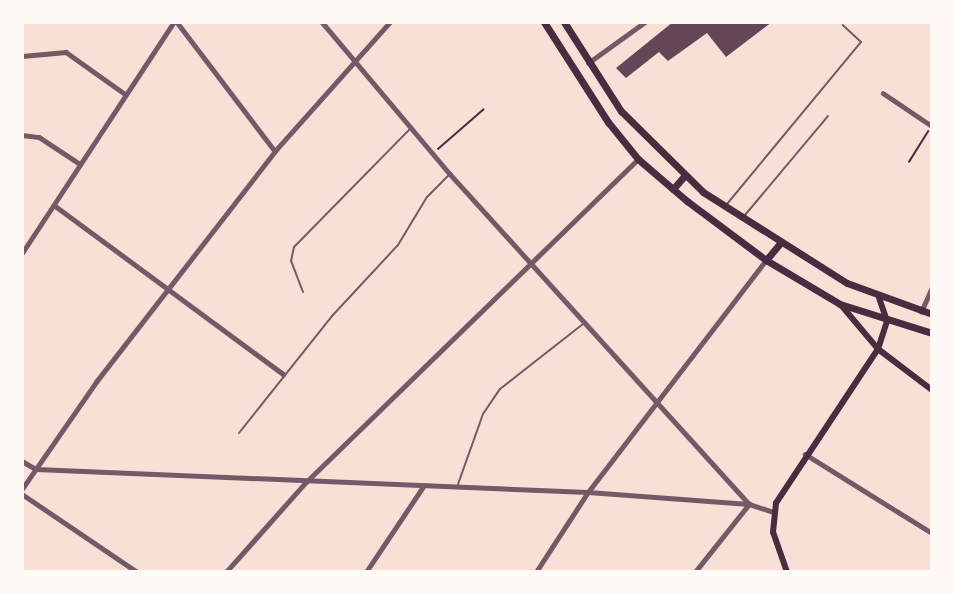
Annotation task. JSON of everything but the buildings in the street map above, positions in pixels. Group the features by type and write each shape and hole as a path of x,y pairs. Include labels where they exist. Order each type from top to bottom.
{"main road":[{"path":"544,22 588,95 638,159 673,189 766,260 840,304 887,321 932,333"},
{"path":"564,22 588,63 645,140 725,207 780,242 879,298 932,314"},
{"path":"673,189 685,175"},
{"path":"766,260 780,242"},
{"path":"787,572 773,532 773,512 805,454 878,349 887,321 879,298"},
{"path":"840,304 878,349 932,390"}],"street":[{"path":"22,254 125,94 176,22 275,151"},
{"path":"322,22 450,174 654,404 749,504"},
{"path":"22,489 167,288 275,151 390,22"},
{"path":"588,63 645,22"},
{"path":"22,56 66,52 125,94"},
{"path":"883,93 931,125"},
{"path":"22,135 39,137 80,164"},
{"path":"226,572 306,482 638,159"},
{"path":"54,205 283,374"},
{"path":"536,572 588,492 766,260"},
{"path":"921,312 932,286"},
{"path":"805,454 932,532"},
{"path":"22,461 36,469 423,487 588,492 749,504 773,512"},
{"path":"366,572 423,487"},
{"path":"22,494 137,572"},
{"path":"694,572 749,504"}],"lane":[{"path":"725,207 861,42 843,25"},
{"path":"742,218 828,116"},
{"path":"303,292 291,261 294,247 411,128"},
{"path":"239,433 283,374 398,245 428,197 450,174"},
{"path":"457,487 483,414 500,389 583,324"}],"path":[{"path":"433,154 483,110"},
{"path":"909,162 931,125"}]}
